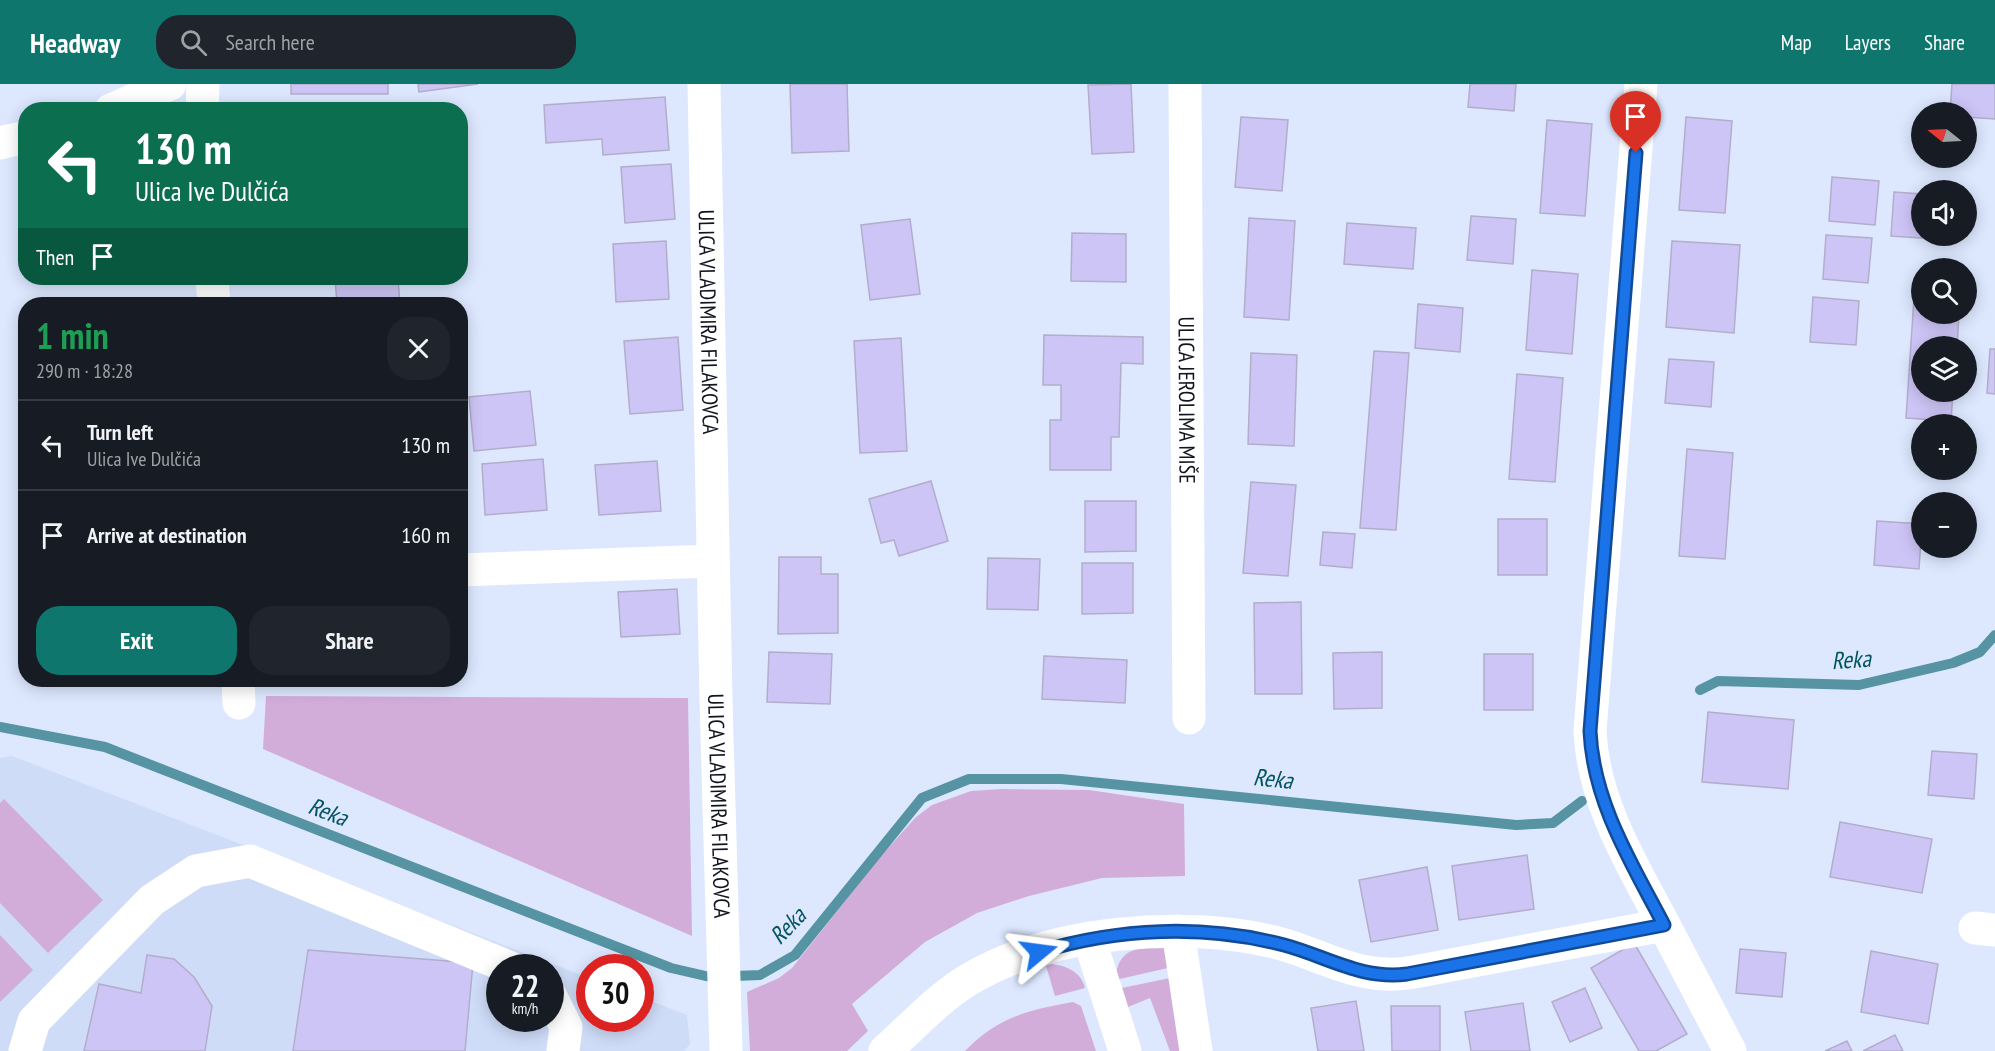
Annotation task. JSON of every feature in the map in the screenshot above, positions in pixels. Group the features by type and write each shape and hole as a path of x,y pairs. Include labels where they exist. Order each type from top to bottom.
{"street":[{"path":"126,97 170,84"},
{"path":"202,102 203,84"},
{"name":"ULICA VLADIMIRA FILAKOVCA","path":"704,84 712,561 726,1051"},
{"name":"ULICA JEROLIMA MIŠE","path":"1185,84 1189,718"},
{"path":"1641,84 1590,731 1591,752 1607,812 1730,1051"},
{"path":"0,143 18,139"},
{"path":"468,570 712,561"},
{"path":"25,1051 34,1021 152,900 196,871 250,861 486,958"},
{"path":"885,1051 966,981 1011,961 1089,938 1127,933 1178,932 1260,939 1307,952 1353,970 1384,975 1407,974 1664,925"},
{"path":"1178,932 1196,1051"},
{"path":"1089,938 1125,1051"},
{"path":"563,1051 566,1027 564,1023"}],"shaded area":[{"path":"266,696 688,698 692,936 263,749"},
{"path":"12,756 527,954 486,954 486,1032 564,1032 564,968 576,973 576,1032 654,1032 654,1002 687,1015 690,1044 684,1051 0,1051 0,758"},
{"path":"1089,790 1184,804 1185,876 1102,878 1029,896 977,913 925,942 852,1004 868,1031 847,1051 750,1051 747,992 779,978 792,968 881,856 916,817 932,805 971,791"},
{"path":"4,799 103,900 48,953 0,903 0,803"},
{"path":"0,935 33,970 0,1002"},
{"path":"1164,947 1168,968 1115,980 1120,961 1125,955 1137,949"},
{"path":"1052,964 1073,971 1083,982 1085,988 1055,996 1046,966"},
{"path":"1170,978 1183,1051 1170,1051 1150,998 1128,1007 1117,989"},
{"path":"1073,1002 1081,1006 1096,1051 965,1051 989,1030 1014,1017 1042,1008"}],"building":[{"path":"291,84 388,84 388,94 291,94"},
{"path":"418,84 478,84 419,92"},
{"path":"790,84 847,84 849,151 792,153"},
{"path":"1131,84 1134,152 1092,154 1088,85"},
{"path":"1470,84 1516,84 1514,111 1468,107"},
{"path":"1952,84 1995,84 1995,119 1977,118 1977,102 1951,102"},
{"path":"665,97 669,150 603,155 602,139 546,143 544,105"},
{"path":"1241,117 1288,120 1282,191 1235,187"},
{"path":"1686,117 1732,121 1725,213 1679,210"},
{"path":"1547,120 1592,124 1585,216 1540,213"},
{"path":"671,164 675,219 625,223 621,167"},
{"path":"1832,177 1879,181 1875,225 1829,221"},
{"path":"1894,192 1911,193 1911,237 1891,236"},
{"path":"1471,216 1516,219 1513,264 1467,260"},
{"path":"1249,218 1295,221 1289,320 1244,317"},
{"path":"910,219 920,294 870,300 861,225"},
{"path":"1347,223 1416,228 1413,269 1344,264"},
{"path":"1072,233 1126,234 1126,282 1071,281"},
{"path":"1826,235 1872,238 1868,283 1823,279"},
{"path":"666,241 669,299 616,302 613,244"},
{"path":"1672,241 1740,245 1734,333 1666,327"},
{"path":"1532,270 1578,274 1572,354 1526,350"},
{"path":"336,285 399,285 399,297 336,297"},
{"path":"1813,297 1859,301 1856,345 1810,342"},
{"path":"1418,304 1463,308 1460,352 1415,348"},
{"path":"1912,324 1958,324 1958,336 1911,336"},
{"path":"1044,335 1143,337 1143,364 1121,363 1119,437 1111,437 1111,470 1050,470 1050,420 1061,420 1061,385 1043,385"},
{"path":"678,337 683,410 630,414 624,341"},
{"path":"901,338 907,451 860,453 854,341"},
{"path":"1911,343 1911,402 1952,402 1951,414 1911,414 1911,418 1906,418"},
{"path":"1990,349 1995,349 1995,394 1987,393"},
{"path":"1374,351 1409,353 1396,530 1360,528"},
{"path":"1251,353 1297,355 1294,446 1248,444"},
{"path":"1669,359 1714,362 1711,407 1665,403"},
{"path":"1517,374 1563,378 1555,482 1509,479"},
{"path":"530,391 536,445 474,451 469,397"},
{"path":"1687,449 1733,453 1725,559 1679,556"},
{"path":"543,459 547,510 485,515 482,464"},
{"path":"657,461 661,511 599,515 595,465"},
{"path":"931,481 948,541 899,556 894,540 881,543 869,499"},
{"path":"1251,482 1296,485 1288,576 1243,573"},
{"path":"1085,501 1136,501 1136,551 1085,552"},
{"path":"1498,519 1547,519 1547,575 1498,575"},
{"path":"1877,521 1911,523 1911,558 1920,558 1919,569 1874,565"},
{"path":"1323,532 1355,534 1352,568 1320,565"},
{"path":"779,557 821,557 821,574 838,574 838,633 778,634"},
{"path":"988,558 1040,559 1038,610 987,609"},
{"path":"1082,563 1133,563 1133,613 1082,614"},
{"path":"677,589 680,634 621,637 618,592"},
{"path":"1301,602 1302,694 1255,694 1254,603"},
{"path":"769,652 832,654 830,704 767,702"},
{"path":"1382,652 1382,708 1334,709 1333,653"},
{"path":"1484,654 1533,654 1533,710 1484,710"},
{"path":"1044,656 1127,660 1125,703 1042,699"},
{"path":"1708,712 1794,720 1788,789 1702,782"},
{"path":"1932,751 1977,754 1974,799 1928,795"},
{"path":"1840,822 1932,839 1922,893 1830,877"},
{"path":"1527,855 1534,909 1459,920 1452,866"},
{"path":"1427,867 1438,930 1371,942 1359,880"},
{"path":"1634,943 1687,1034 1656,1051 1639,1051 1591,968"},
{"path":"1740,949 1786,953 1782,997 1736,993"},
{"path":"308,950 473,963 465,1051 293,1051"},
{"path":"1871,951 1938,964 1928,1024 1861,1012"},
{"path":"147,955 174,959 194,977 212,1006 205,1051 84,1051 99,984 141,993"},
{"path":"1585,988 1602,1028 1570,1042 1552,1002"},
{"path":"1356,1001 1364,1051 1318,1051 1311,1008"},
{"path":"1523,1003 1530,1051 1471,1051 1465,1012"},
{"path":"1391,1006 1440,1006 1440,1051 1392,1051"},
{"path":"1895,1035 1903,1051 1863,1051"},
{"path":"1847,1041 1852,1051 1825,1051"}],"waterway":[{"name":"Reka","path":"1700,690 1718,681 1859,685 1953,663 1980,652 1995,635"},
{"name":"Reka","path":"0,727 105,747 671,968 710,977 760,975 795,955 922,798 969,779 1061,779 1516,825 1553,823 1582,801"}],"route":[{"path":"1039,952 1089,938 1127,933 1188,932 1260,939 1307,952 1371,975 1398,975 1664,925 1607,812 1591,752 1590,731 1636,153"}]}
